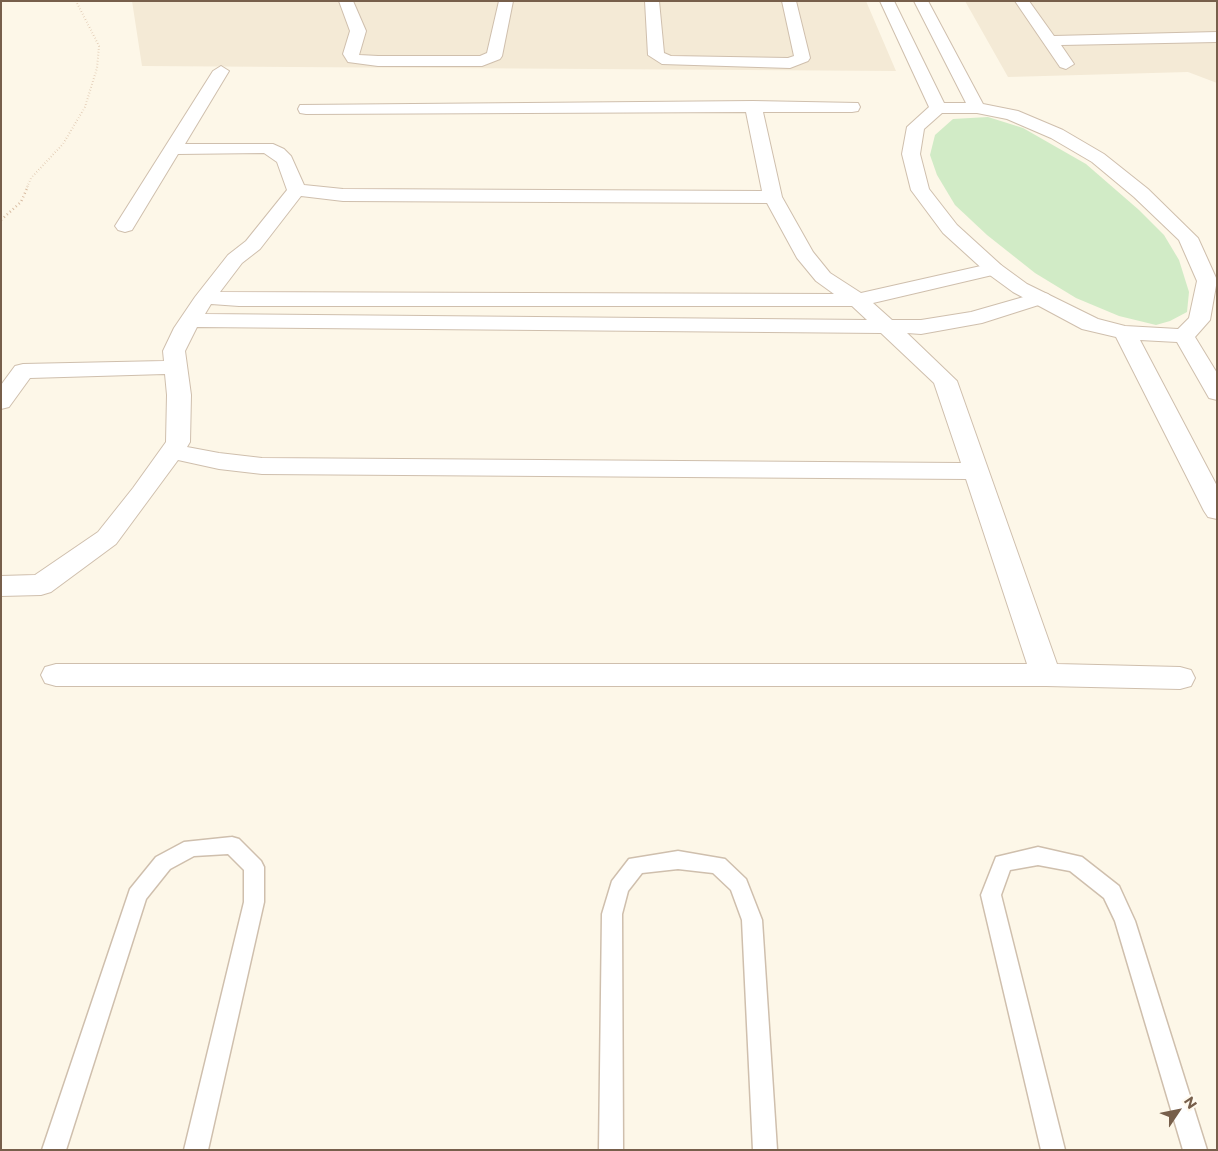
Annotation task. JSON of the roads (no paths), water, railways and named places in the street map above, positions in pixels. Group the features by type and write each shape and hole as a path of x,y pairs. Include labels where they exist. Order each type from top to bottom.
{"street":[{"path":"346,1 358,31 351,54 354,59 378,61 482,61 494,56 506,1"},
{"path":"652,1 656,55 668,61 790,63 802,58 789,1"},
{"path":"887,1 938,108"},
{"path":"921,1 977,108"},
{"path":"1022,1 1066,64"},
{"path":"1049,41 1217,37"},
{"path":"125,226 221,71"},
{"path":"752,106 773,197 804,254 823,277 858,300 945,381 1046,675"},
{"path":"306,109 852,107"},
{"path":"938,108 977,108 1012,115 1057,134 1098,158 1140,193 1188,238 1207,281 1199,320 1184,336 1125,333 1090,324 1020,288 994,269 950,229 920,190 911,154 916,127 938,108"},
{"path":"172,149 267,148 278,153 285,160 296,190"},
{"path":"296,190 343,195 773,197"},
{"path":"1,586 41,584 107,538 142,494 178,442 178,395 174,351 190,320 205,297 234,259 253,245 296,190"},
{"path":"205,297 239,300 858,300 994,269"},
{"path":"190,320 921,327 974,318 1040,298"},
{"path":"1125,333 1217,511"},
{"path":"1184,336 1217,393"},
{"path":"1,402 23,371 176,367"},
{"path":"172,451 219,461 262,466 976,470"},
{"path":"56,675 1046,675 1180,678"}],"lane":[{"path":"54,1150 137,895 163,863 191,848 232,845 254,867 254,902 196,1150"},
{"path":"1053,1150 991,895 1003,863 1038,856 1075,863 1112,892 1125,921 1195,1150"},
{"path":"611,1150 612,914 619,887 636,865 678,860 718,865 739,885 752,920 765,1150"}]}
